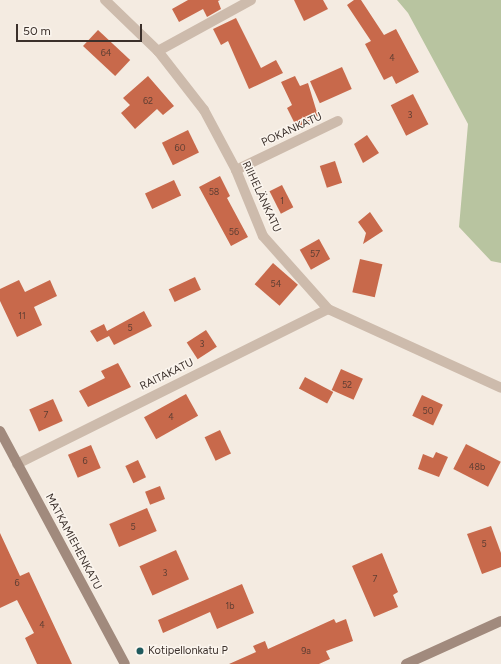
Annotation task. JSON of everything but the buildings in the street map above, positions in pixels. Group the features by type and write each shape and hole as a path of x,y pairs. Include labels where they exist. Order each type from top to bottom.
{"street":[{"name":"RIIHELÄNKATU","path":"105,0 158,51 204,110 236,170 263,236 328,309 501,388"},
{"path":"158,51 251,0"},
{"name":"POKANKATU","path":"236,170 338,121"},
{"name":"RAITAKATU","path":"17,464 328,309"},
{"name":"MATKAMIEHENKATU","path":"0,431 125,664"},
{"path":"406,664 501,621"}],"green space":[{"path":"397,0 501,0 501,263 491,261 459,227 468,124 408,13"}],"place":[{"name":"Kotipellonkatu P","path":"140,651"}]}
